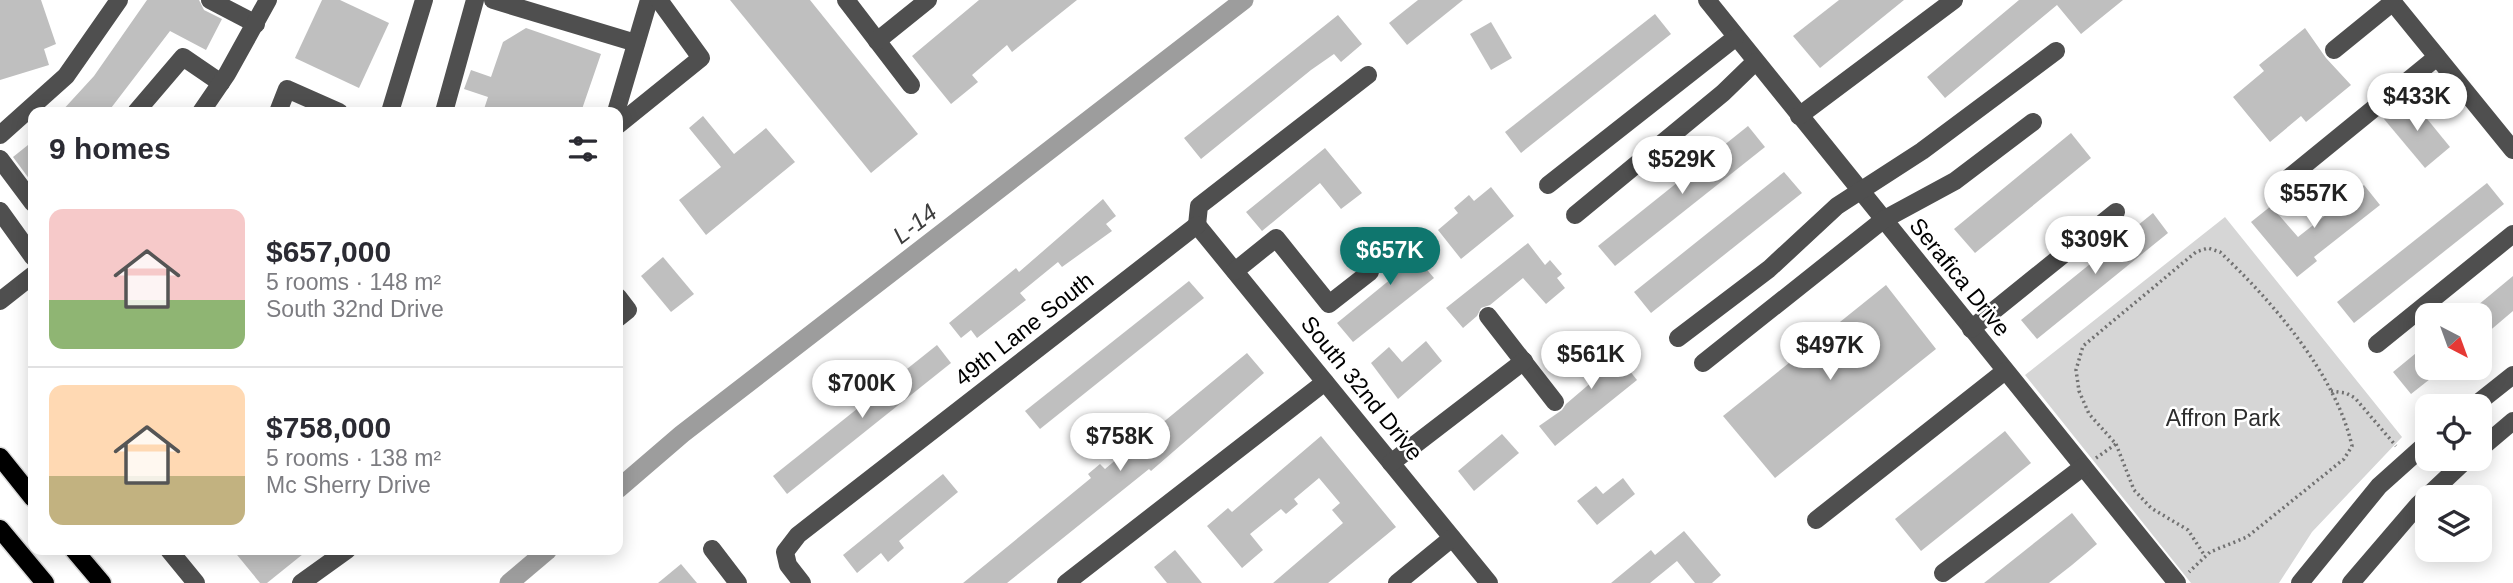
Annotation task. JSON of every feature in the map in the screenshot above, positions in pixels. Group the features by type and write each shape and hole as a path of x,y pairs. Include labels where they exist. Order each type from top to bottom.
{"main road":[{"path":"0,457 28,492"},
{"path":"0,529 45,583"},
{"path":"78,555 102,583"}],"street":[{"path":"31,107 66,76 119,0"},
{"path":"210,0 256,24"},
{"path":"204,107 268,0"},
{"path":"392,107 424,0"},
{"path":"445,107 475,0"},
{"path":"493,0 636,43"},
{"path":"617,107 649,0"},
{"path":"623,121 701,58 659,0"},
{"path":"846,0 911,85"},
{"path":"877,41 928,0"},
{"name":"Serafica Drive","path":"1707,0 2083,467 2182,578"},
{"path":"1799,116 1954,0"},
{"path":"2334,51 2392,1 2512,148"},
{"path":"1548,185 1735,38"},
{"path":"1678,338 1769,269 1837,206 1922,151 2056,51"},
{"path":"140,107 183,57 221,83"},
{"path":"2286,180 2437,57"},
{"path":"1575,215 1723,93 1755,62"},
{"path":"1197,225 1199,206 1368,75"},
{"path":"280,107 286,89 327,107"},
{"path":"0,135 28,110"},
{"path":"1703,363 1883,220 1955,181 2033,122"},
{"path":"0,159 28,196"},
{"path":"0,211 28,250"},
{"path":"1971,329 2116,212"},
{"name":"South 32nd Drive","path":"1197,225 1489,583"},
{"name":"49th Lane South","path":"802,583 788,565 785,552 798,535 1197,225"},
{"path":"2377,344 2513,233"},
{"path":"1235,271 1276,238 1329,304 1370,272"},
{"path":"0,301 28,279"},
{"path":"1488,316 1555,402"},
{"path":"1391,463 1524,360"},
{"path":"1816,520 2005,371"},
{"path":"2489,394 2513,375"},
{"path":"1066,583 1325,382"},
{"path":"2492,439 2513,421"},
{"path":"2300,583 2379,486 2415,454"},
{"path":"1944,573 2083,467"},
{"path":"2351,583 2418,505 2454,471"},
{"path":"1397,583 1452,538"},
{"path":"712,549 738,583"},
{"path":"173,555 196,583"},
{"path":"301,583 340,555"}],"path":[{"path":"2182,578 2205,556 2247,537 2344,459 2352,446 2346,423 2303,346 2233,264 2220,252 2208,247 2188,258 2083,346 2076,370 2078,391 2090,414 2116,444 2134,490 2151,508 2188,530 2205,556"},
{"path":"2329,391 2346,393 2355,398 2396,446"},
{"path":"2083,467 2116,444"}],"green space":[{"name":"Affron Park","path":"2225,217 2402,437 2312,532 2279,583 2191,583 2025,375"}],"building":[{"path":"0,0 41,0 56,44 44,49 49,65 0,80"},
{"path":"147,0 199,0 204,10 222,19 206,50 170,31 112,107 66,107 94,76"},
{"path":"322,0 340,0 389,23 359,88 295,58"},
{"path":"730,0 810,0 918,134 871,173"},
{"path":"979,0 1077,0 1012,52 1007,45 972,75 978,82 951,104 912,56"},
{"path":"1418,0 1463,0 1407,45 1389,23"},
{"path":"1839,0 1904,0 1820,68 1793,36"},
{"path":"2019,0 2123,0 2081,34 2057,5 1945,98 1927,77"},
{"path":"1655,14 1671,34 1521,153 1505,132"},
{"path":"1338,15 1362,44 1341,62 1334,54 1311,70 1201,159 1184,138"},
{"path":"1491,22 1512,58 1491,70 1470,34"},
{"path":"526,28 601,54 583,107 485,107 488,97 464,89 471,70 491,77 503,42"},
{"path":"2305,28 2326,58 2351,85 2306,122 2301,116 2270,142 2233,97 2264,71 2259,65"},
{"path":"2410,98 2450,147 2425,168 2384,119"},
{"path":"703,116 734,154 766,128 795,162 706,235 679,200 721,167 689,128"},
{"path":"1748,126 1765,147 1615,266 1598,246"},
{"path":"2071,133 2091,158 1975,253 1954,229"},
{"path":"28,145 28,177 13,157"},
{"path":"1325,148 1362,193 1341,209 1320,183 1262,231 1246,212"},
{"path":"1784,172 1802,193 1651,313 1634,292"},
{"path":"2487,183 2504,204 2354,323 2337,302"},
{"path":"2364,185 2380,205 2314,257 2317,261 2297,277 2251,222 2271,206 2298,237"},
{"path":"1491,187 1514,216 1461,259 1438,230 1458,213 1454,208 1469,195 1474,201"},
{"path":"1103,199 1116,216 1106,224 1112,231 1062,267 1058,262 1020,293 1026,300 977,338 971,330 961,338 949,323 1016,268 1019,272"},
{"path":"2153,213 2168,233 2037,339 2021,320"},
{"path":"1398,234 1408,246 1413,242 1429,261 1423,265 1434,278 1353,342 1337,323 1397,274 1377,250"},
{"path":"1528,243 1545,265 1550,260 1562,274 1557,278 1565,288 1546,304 1523,278 1490,305 1481,308 1477,316 1463,328 1446,308"},
{"path":"663,257 694,294 671,312 641,276"},
{"path":"2513,276 2513,311 2492,329 2492,303 2480,303"},
{"path":"1189,281 1204,298 1040,429 1025,411"},
{"path":"1886,285 1936,349 1775,478 1723,416"},
{"path":"1601,335 1637,380 1555,446 1539,426 1562,410 1600,375 1580,351"},
{"path":"1426,341 1442,361 1398,399 1371,363 1389,347 1402,362"},
{"path":"937,345 951,363 787,494 773,476"},
{"path":"1247,353 1264,373 1151,471 1149,469 1007,583 963,583 1091,478 1088,474 1100,464 1105,469 1131,447 1127,443 1150,424 1155,429"},
{"path":"2415,354 2415,380 2429,380 2411,394 2393,372"},
{"path":"2005,431 2031,463 1921,551 1895,519"},
{"path":"1502,434 1519,453 1474,491 1458,471"},
{"path":"1321,436 1396,527 1328,583 1273,583 1343,523 1332,510 1340,503 1319,478 1294,499 1298,504 1286,514 1281,509 1250,534 1263,550 1242,568 1207,526 1228,508 1232,512"},
{"path":"943,474 958,492 899,541 904,548 888,562 881,553 857,573 843,555"},
{"path":"1623,478 1635,494 1597,525 1577,501 1596,486 1603,494"},
{"path":"2072,513 2097,544 2072,565 2049,583 1984,583"},
{"path":"1684,531 1721,575 1712,583 1695,583 1677,561 1650,583 1611,583 1651,550 1655,555"},
{"path":"1175,550 1202,583 1167,583 1154,567"},
{"path":"237,555 302,555 267,583 260,583"},
{"path":"681,564 697,583 658,583"}],"waterway":[{"name":"L-14","path":"623,485 682,434 1244,0"},
{"name":"L-14","path":"509,583 542,555"}]}
